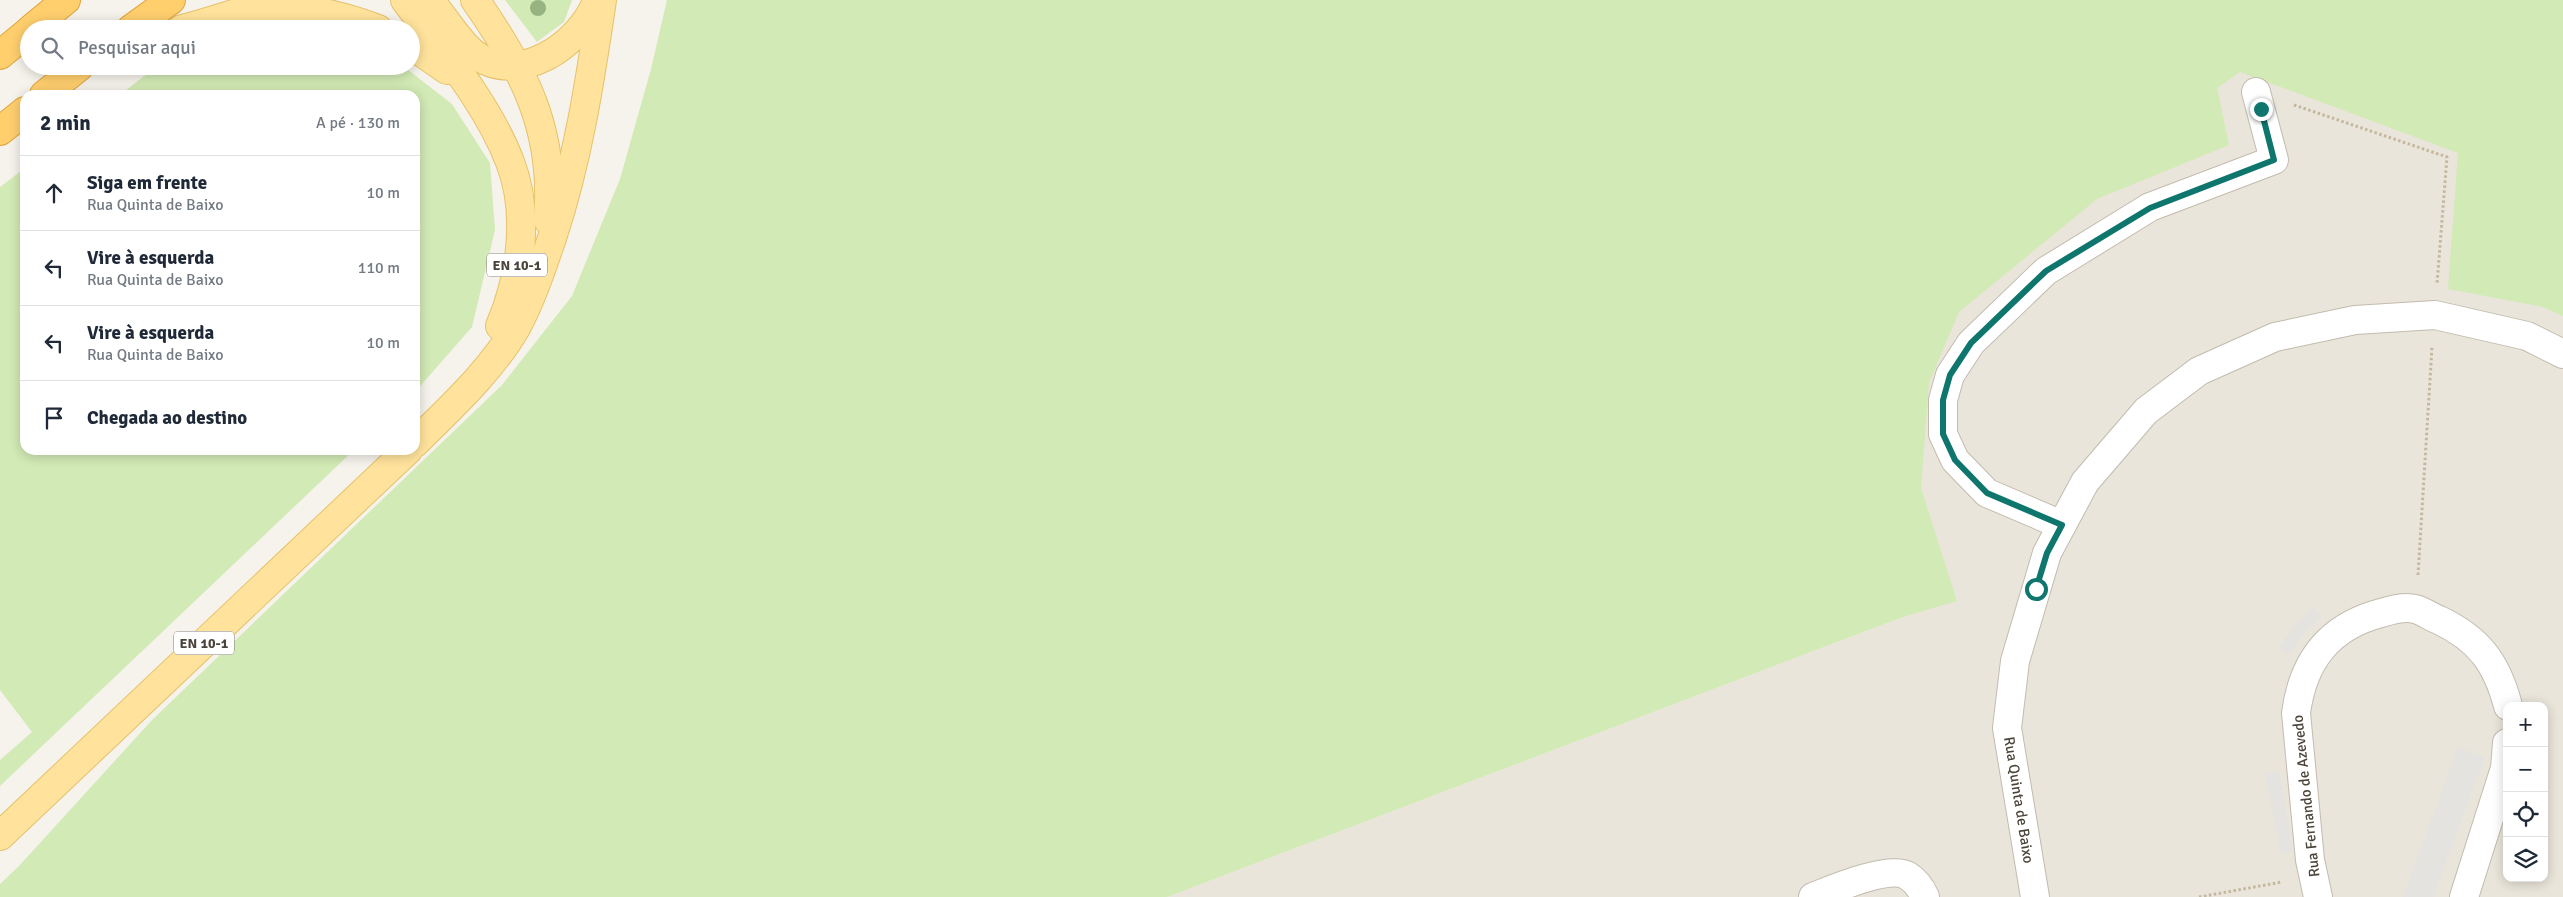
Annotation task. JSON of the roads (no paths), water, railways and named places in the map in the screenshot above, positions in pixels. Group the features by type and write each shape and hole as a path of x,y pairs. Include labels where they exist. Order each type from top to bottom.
{"highway":[{"path":"42,20 66,0"},
{"path":"143,20 171,0"},
{"path":"0,56 20,39"},
{"path":"50,90 69,75"},
{"path":"0,132 20,114"}],"main road":[{"name":"EN 10-1","path":"405,0 450,59 497,134 511,163 519,194 520,218 517,266 509,301 490,348 448,410"},
{"path":"429,0 473,52 485,60 517,66 542,58 573,38 586,24 597,0"},
{"name":"EN 10-1","path":"475,0 517,66 534,102 543,131 549,185 546,241 531,294"},
{"name":"EN 10-1","path":"420,438 497,356 517,326 542,269 572,175 584,118 602,0"},
{"path":"214,20 247,11 277,9 332,13 352,20"},
{"name":"EN 10-1","path":"420,50 452,75 482,110"},
{"name":"EN 10-1","path":"0,836 403,455"}],"street":[{"path":"2062,525 1987,493 1955,460 1943,434 1943,400 1950,375 1971,343 2046,271 2150,208 2274,160 2256,92"},
{"name":"Rua Quinta de Baixo","path":"2035,897 2007,728 2015,661 2047,553 2085,482 2146,411 2199,371 2275,337 2355,320 2435,315 2528,336 2563,354"},
{"name":"Rua Fernando de Azevedo","path":"2316,887 2310,860 2296,713 2299,690 2307,668 2318,650 2343,628 2369,616 2397,608 2414,608 2457,629 2481,648 2501,680 2507,702"},
{"path":"2464,897 2505,768 2507,747"},
{"path":"1813,897 1885,873 1907,875 1921,887 1925,897"}]}
